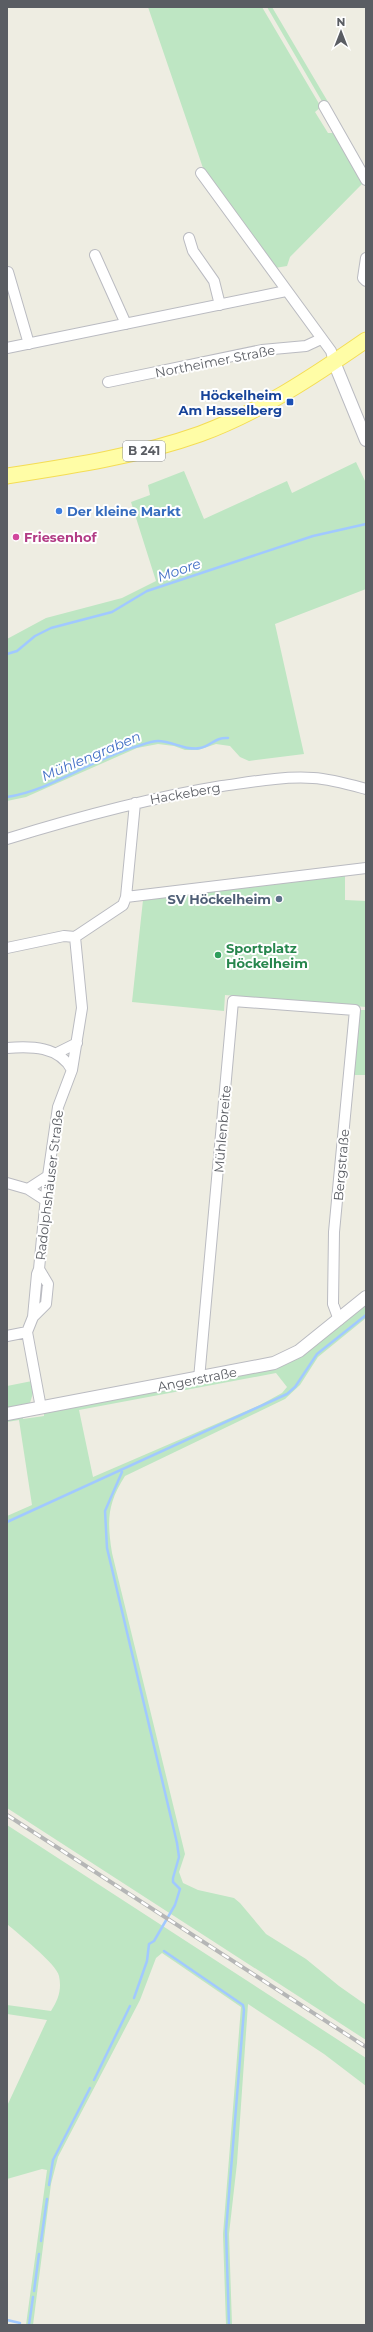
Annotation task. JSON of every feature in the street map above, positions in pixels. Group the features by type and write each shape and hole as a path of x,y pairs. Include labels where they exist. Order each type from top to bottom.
{"main road":[{"name":"B 241","path":"7,476 133,454 200,434 274,399 334,362 366,340"}],"street":[{"path":"324,106 366,180"},
{"path":"201,173 320,339 331,351 334,362 366,440"},
{"path":"189,238 193,251 214,281 220,305"},
{"path":"95,255 126,324"},
{"path":"366,258 363,278 366,281"},
{"path":"8,272 29,344"},
{"path":"7,348 286,291"},
{"name":"Northeimer Straße","path":"108,382 262,350 306,346 320,339"},
{"name":"Hackeberg","path":"7,840 66,820 135,803 241,783 293,778 338,781 366,789"},
{"path":"7,948 64,936 75,937 123,905 126,897 135,803"},
{"path":"126,897 366,868"},
{"name":"Radolphshäuser Straße","path":"27,1332 33,1317 46,1304 48,1284 39,1269 45,1200 58,1107 72,1070 78,1043 82,1008 75,937"},
{"name":"Mühlenbreite","path":"200,1379 233,1001 355,1010"},
{"name":"Bergstraße","path":"339,1320 333,1304 334,1232 355,1010"},
{"path":"57,1053 78,1043"},
{"path":"7,1048 25,1047 57,1053 66,1059 72,1070"},
{"path":"28,1189 48,1176"},
{"path":"7,1183 28,1189 45,1200"},
{"name":"Angerstraße","path":"7,1414 200,1379 274,1363 299,1351 366,1297"},
{"path":"7,1336 27,1332 40,1408"}],"green space":[{"path":"148,7 262,7 321,107 315,112 328,133 334,133 363,183 290,257 287,266 275,268 204,171"},
{"path":"267,7 272,7 331,107 327,110"},
{"path":"356,462 366,483 366,589 275,624 304,754 249,761 240,757 230,746 216,744 198,750 185,750 174,746 158,744 137,748 26,797 7,801 7,639 46,618 122,598 156,581 131,502 150,495 148,485 184,471 204,519 287,481 292,493"},
{"name":"Sportplatz Höckelheim","path":"345,875 345,900 366,901 366,1007 225,995 224,1011 132,1002 143,900"},
{"path":"360,1010 366,1010 366,1075 354,1075"},
{"path":"366,1303 366,1318 318,1357 300,1385 285,1399 125,1476 119,1486 112,1504 109,1522 110,1542 185,1854 179,1872 183,1883 198,1890 234,1898 266,1934 306,1959 339,1986 366,2005 366,2040 7,1808 7,1516 32,1505 19,1420 7,1422 7,1418 23,1416 23,1419 44,1416 44,1412 274,1368","holes":["276,1373 287,1387 282,1393 260,1405 93,1477 79,1410"]},
{"path":"32,1381 33,1393 30,1403 7,1409 7,1386"},
{"path":"7,1825 366,2058 366,2086 324,2054 248,2004 237,2163 229,2234 232,2325 226,2325 223,2234 241,2007 162,1953 156,1958 140,2000 58,2157 51,2184 33,2325 26,2325 47,2170 42,2169 7,2179 7,2106 47,2020 7,2014 7,2005 51,2011 56,2003 60,1986 57,1971 36,1949 7,1924"}],"waterway":[{"name":"Moore","path":"7,654 17,651 35,636 51,628 112,612 147,591 313,536 366,524"},
{"name":"Mühlengraben","path":"7,797 41,788 121,751 148,743 163,741 195,749 204,747 216,740 228,738"},
{"path":"7,1522 287,1394 295,1387 317,1354 366,1315"},
{"path":"122,1472 105,1511 107,1548 177,1843 179,1857 173,1882 180,1889 175,1905 154,1941 149,1944 147,1961 134,1998"},
{"path":"164,1951 243,2005 244,2010 226,2231 229,2325"},
{"path":"94,2080 130,2006"},
{"path":"49,2185 53,2160 90,2088"},
{"path":"41,2241 47,2199"},
{"path":"34,2291 39,2254"},
{"path":"29,2325 33,2297"},
{"path":"7,2320 20,2323"}],"railway":[{"path":"7,1815 366,2047"}],"place":[{"name":"Höckelheim Am Hasselberg","path":"290,402"},
{"name":"Der kleine Markt","path":"59,511"},
{"name":"Friesenhof","path":"16,537"},
{"name":"SV Höckelheim","path":"279,899"},
{"name":"Sportplatz Höckelheim","path":"218,955"}]}
